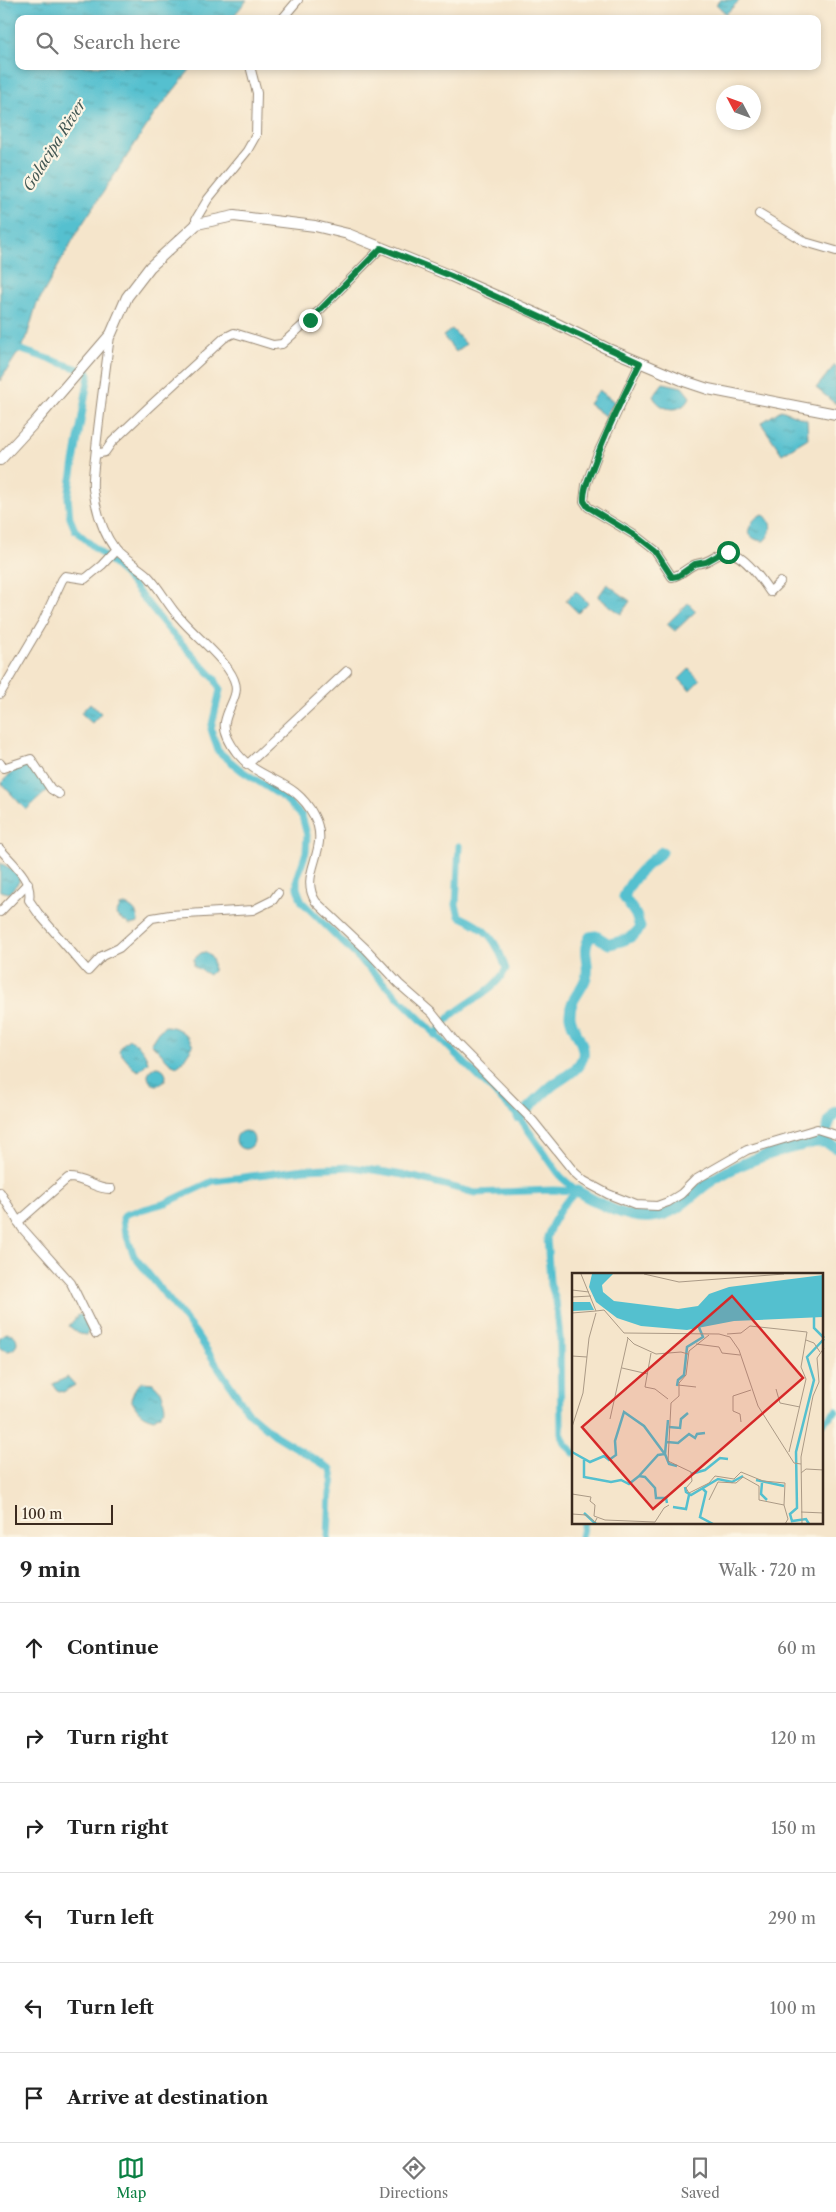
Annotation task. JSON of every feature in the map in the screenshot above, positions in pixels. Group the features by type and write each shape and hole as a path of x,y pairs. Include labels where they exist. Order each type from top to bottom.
{"street":[{"path":"285,15 298,0"},
{"path":"197,224 196,219 208,199 247,151 256,134 257,93 251,70"},
{"path":"759,214 805,242 836,251"},
{"path":"836,414 708,389 640,363 451,276 348,234 315,226 234,216 197,224 150,267 127,297 111,334 93,488 102,524 116,550 149,577 178,617 228,669 237,686 235,698 225,722 227,737 236,752 247,765 293,789 314,815 320,836 320,846 309,884 311,894 316,902 366,949 398,984 432,1013 462,1050 516,1102 533,1121 562,1160 584,1181 623,1201 644,1206 657,1206 681,1194 695,1180 747,1150 817,1129 836,1134"},
{"path":"96,454 105,452 112,442 149,407 234,333 266,344 282,344 321,309 381,248"},
{"path":"0,460 111,334"},
{"path":"640,363 598,454 586,485 584,501 588,507 636,536 655,551 672,577 678,576 695,564 706,562 722,553 728,552 740,558 759,575 770,592 780,582"},
{"path":"0,694 43,621 65,576 86,579 116,550"},
{"path":"247,765 347,671"},
{"path":"0,763 3,768 31,759 51,789 59,794"},
{"path":"0,849 28,882 31,890 29,900 38,913 88,971 102,956 119,948 152,918 170,915 253,910 273,900 278,893"},
{"path":"0,912 28,882"},
{"path":"18,1222 68,1178 94,1184 103,1189 111,1189"},
{"path":"0,1192 18,1222 71,1283 96,1334"}],"water":[{"name":"Golacipa River","path":"0,0 247,0 234,15 15,15 15,70 190,70 154,115 79,229 36,306 26,340 0,381"},
{"path":"720,0 740,0 726,14 716,4"},
{"path":"452,329 466,344 456,352 443,336"},
{"path":"836,366 836,404 816,388"},
{"path":"663,383 682,387 690,397 687,402 682,406 671,409 661,405 653,396"},
{"path":"599,390 615,402 605,416 589,404"},
{"path":"781,410 807,420 808,438 782,454 761,423"},
{"path":"763,514 769,520 771,527 764,541 754,539 748,532 753,521"},
{"path":"607,584 630,601 621,614 598,597"},
{"path":"576,591 588,603 578,613 566,601"},
{"path":"688,603 696,611 675,631 667,624"},
{"path":"689,669 700,680 690,690 679,679"},
{"path":"90,703 101,713 92,723 81,713"},
{"path":"22,762 49,789 26,810 1,783"},
{"path":"0,863 8,867 19,877 19,882 9,893 0,891"},
{"path":"125,905 135,911 138,923 130,925 116,915 120,906"},
{"path":"205,952 213,962 213,971 209,975 194,966 194,959"},
{"path":"165,1026 170,1026 182,1032 193,1046 183,1061 177,1066 170,1063 151,1043 158,1032"},
{"path":"129,1039 141,1049 148,1062 139,1071 133,1068 119,1051 122,1045"},
{"path":"153,1067 161,1067 166,1072 164,1083 153,1085 148,1080 148,1072"},
{"path":"241,1131 249,1131 254,1136 252,1147 241,1149 236,1144 236,1136"},
{"path":"78,1315 83,1315 92,1327 86,1335 79,1334 69,1326"},
{"path":"8,1333 14,1336 17,1342 14,1348 8,1351 2,1348 -1,1342 2,1336"},
{"path":"68,1377 75,1385 63,1392 57,1390 53,1384"},
{"path":"142,1382 153,1383 162,1393 165,1407 160,1415 154,1419 140,1412 131,1399 136,1387"}],"waterway":[{"path":"0,343 88,372 68,497 70,518 75,530 123,573 169,630 215,679 220,690 211,729 218,751 242,771 284,798 302,816 307,835 306,852 297,879 297,888 302,902 519,1117 561,1177 577,1191 563,1205 547,1237 550,1282 556,1301 560,1338 561,1433 566,1445 572,1451"},
{"path":"435,1036 450,1017 488,990 506,969 499,950 490,936 459,916 456,905 459,846"},
{"path":"519,1117 553,1085 575,1070 581,1061 583,1056 582,1046 571,1021 570,1010 587,974 587,942 590,937 596,936 609,944 614,943 627,939 638,931 640,927 636,915 624,897 635,878 662,852"},
{"path":"823,1142 830,1120 836,1112"},
{"path":"577,1191 603,1205 633,1216 661,1216 682,1205 718,1177 751,1160 816,1142 822,1142 836,1148"},
{"path":"328,1537 330,1493 333,1480 331,1469 275,1435 248,1412 195,1332 134,1256 124,1228 123,1218 126,1214 166,1203 213,1181 305,1169 351,1167 414,1177 475,1193 577,1191"},
{"path":"824,1422 836,1411"},
{"path":"581,1537 584,1524"}],"route":[{"path":"310,320 381,248 535,313 640,363 598,454 586,485 583,496 584,501 588,507 636,536 655,551 672,577 678,576 695,564 706,562 722,553 728,552"}]}
